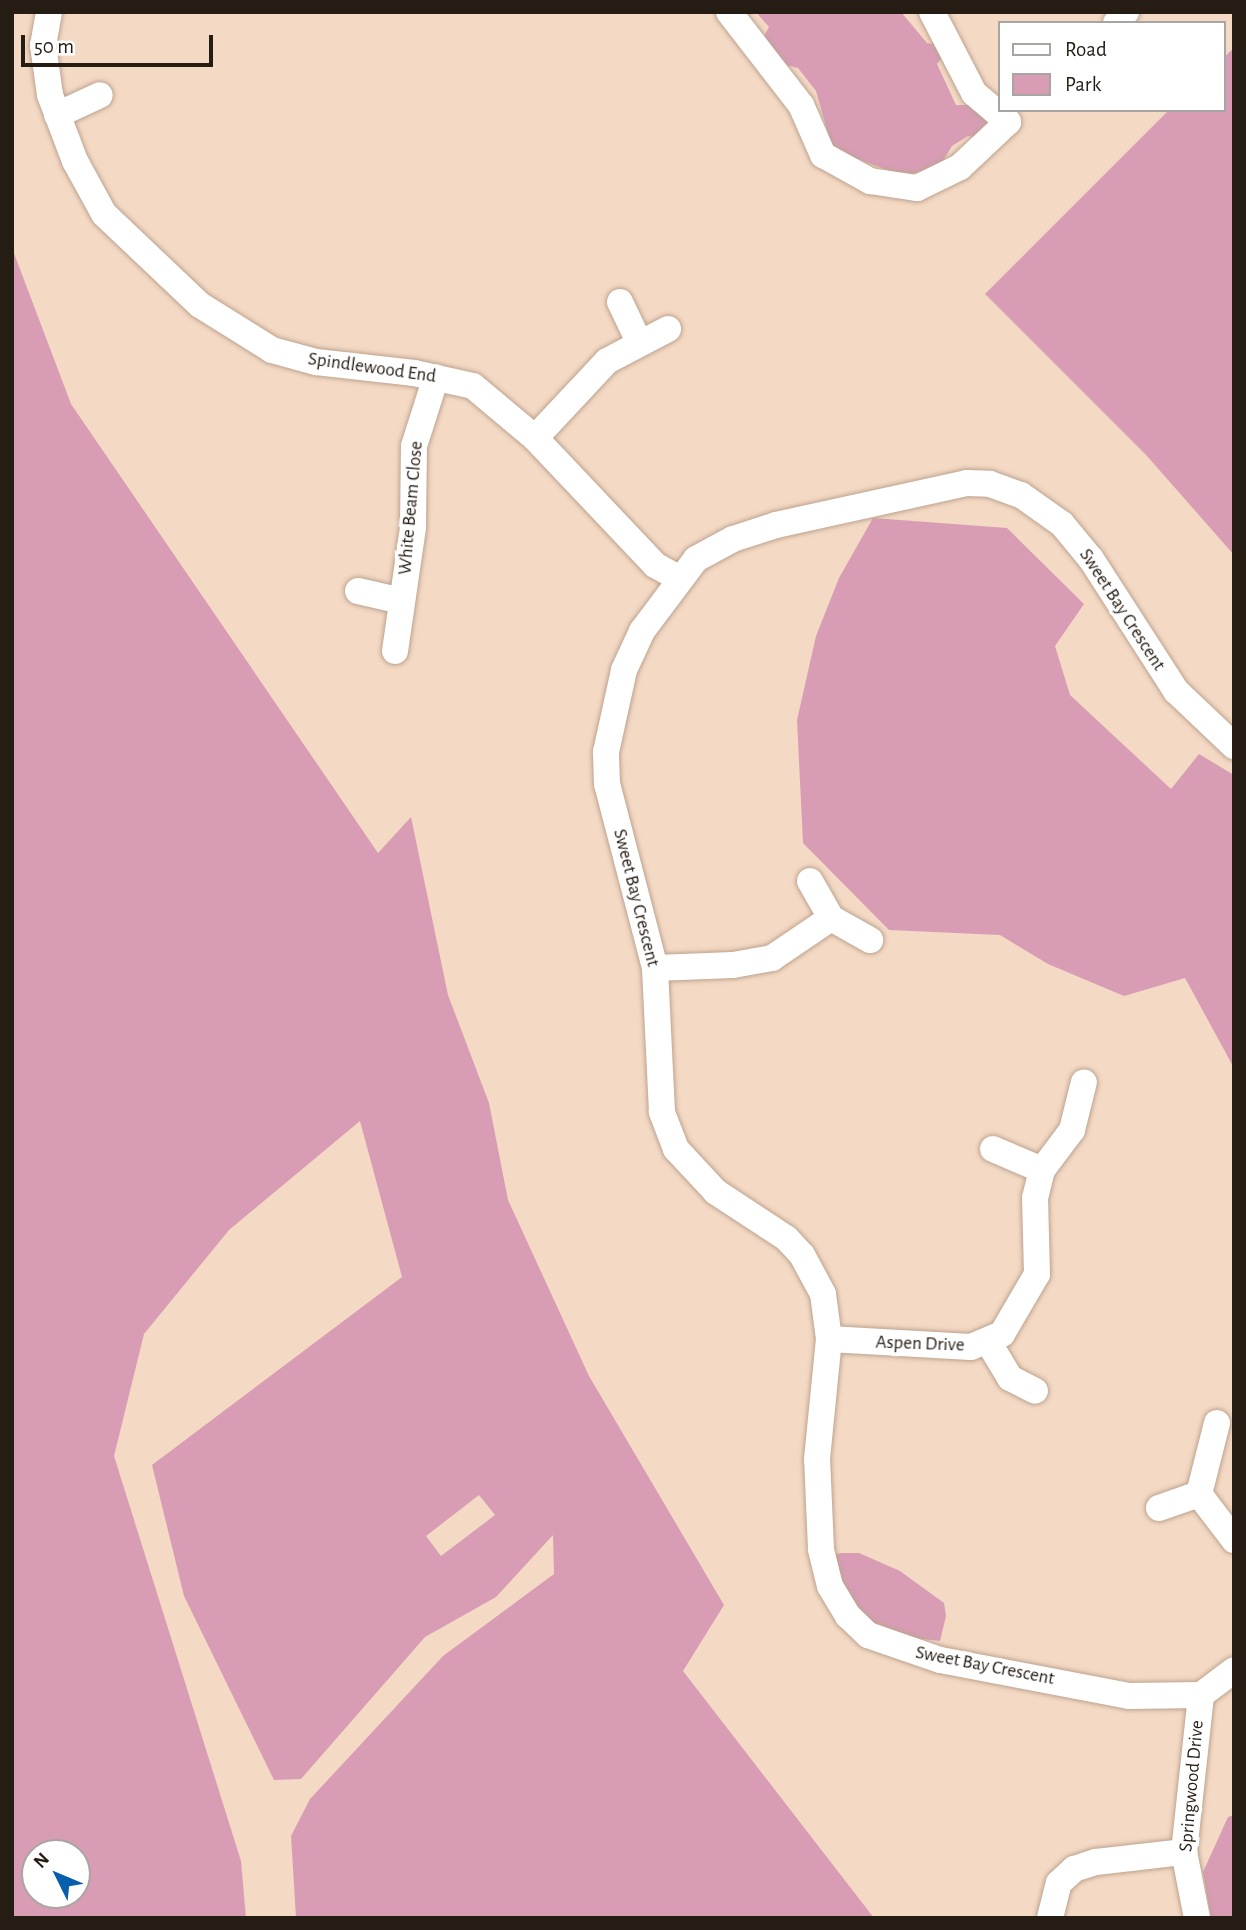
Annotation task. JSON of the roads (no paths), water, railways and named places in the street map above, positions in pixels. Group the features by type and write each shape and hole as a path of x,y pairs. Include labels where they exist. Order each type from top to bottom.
{"street":[{"name":"Spindlewood End","path":"48,12 43,45 54,105 75,161 104,214 222,322 272,349 316,362 436,377 481,391 534,438 655,565 680,579"},
{"path":"729,12 801,105 822,155 870,181 917,188 970,159 1016,116"},
{"path":"932,12 974,93 998,106"},
{"path":"54,105 100,94"},
{"path":"620,302 639,342"},
{"path":"534,438 607,361 668,329"},
{"name":"White Beam Close","path":"395,651 413,527 414,446 436,377"},
{"name":"Sweet Bay Crescent","path":"1200,1695 1129,1696 940,1660 868,1635 848,1616 830,1586 821,1549 817,1459 829,1339 823,1294 802,1255 762,1219 716,1192 676,1149 662,1112 655,968 607,784 606,752 624,670 642,631 680,579 705,554 733,539 776,525 967,483 990,484 1021,495 1062,524 1091,559 1176,691 1234,746"},
{"name":"White Beam Close","path":"358,591 402,601"},
{"path":"810,881 831,918 870,940"},
{"path":"655,968 772,958 831,918"},
{"name":"Aspen Drive","path":"829,1339 971,1347 989,1343 1021,1310 1037,1274 1035,1198 1042,1170 1072,1130 1084,1082"},
{"path":"993,1149 1042,1170"},
{"path":"989,1343 1010,1378 1035,1391"},
{"path":"1199,1494 1217,1423"},
{"path":"1159,1508 1199,1494"},
{"path":"1199,1494 1234,1540"},
{"path":"1200,1695 1234,1671"},
{"name":"Springwood Drive","path":"1197,1918 1184,1853 1200,1695"},
{"path":"1050,1918 1059,1883 1074,1869 1096,1861 1184,1853"}]}
